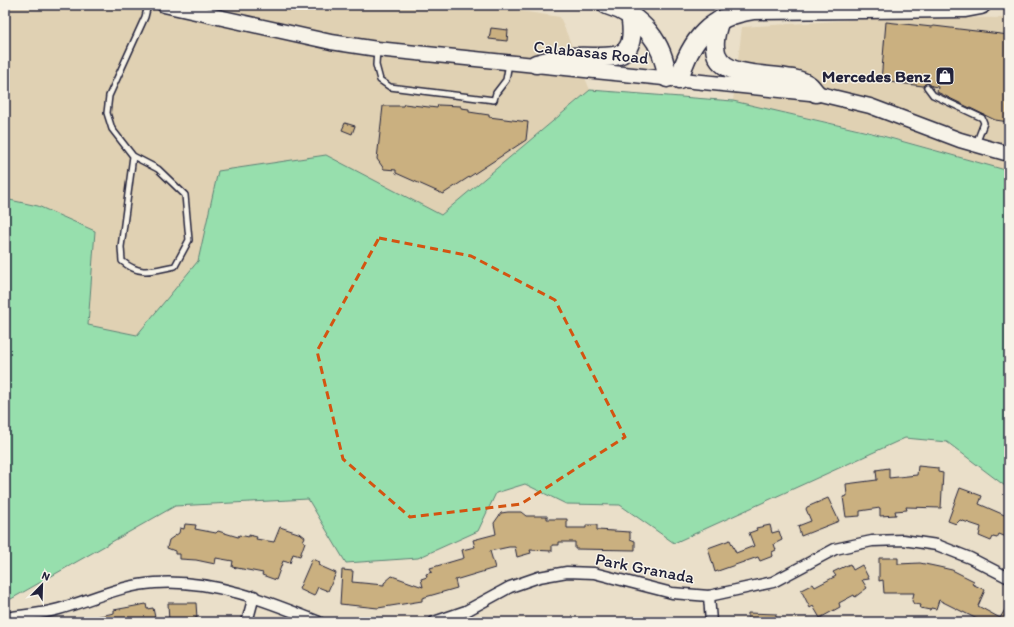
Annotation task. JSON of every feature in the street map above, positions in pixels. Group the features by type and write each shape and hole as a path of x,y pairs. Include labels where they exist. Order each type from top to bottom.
{"highway":[{"path":"607,5 630,14 653,36 673,79"},
{"path":"673,79 697,40 705,30 720,20 737,13 753,10 965,8 982,5"},
{"path":"536,64 572,57 606,58 621,55 628,48 632,40 630,14"},
{"path":"720,20 715,39 715,48 718,60 723,65 740,71 798,81 810,86 816,93"}],"main road":[{"name":"Calabasas Road","path":"164,5 331,42 377,49 816,93 870,106 976,145 1009,154"}],"street":[{"name":"Park Granada","path":"434,622 466,611 510,587 539,577 567,572 594,573 672,593 709,596 773,582 835,549 872,541 903,540 938,545 970,558 1009,578"},
{"path":"5,618 58,610 110,591 155,583 178,583 218,587 254,596 319,622"},
{"path":"247,622 254,596"},
{"path":"709,596 711,622"}],"lane":[{"path":"133,156 121,247 122,261 132,270 148,272 175,266 189,240 185,195 158,169 133,156 112,128 107,113 109,96 145,17 148,5"},
{"path":"377,49 376,64 380,80 390,87 494,100 496,93 506,80 510,62"},
{"path":"927,87 933,95 982,118 984,123 976,145"}],"highlighted area":[{"path":"379,238 471,256 555,300 625,437 521,504 410,517 343,459 317,351"}],"shaded area":[{"path":"5,5 481,5 560,17 590,90 441,215 326,155 218,171 198,261 137,335 88,325 95,231 38,206 5,199"},
{"path":"900,17 1009,18 1009,171 872,132 733,101 742,27"}],"green space":[{"path":"590,90 733,101 872,133 1009,171 1009,489 947,442 905,438 674,543 620,505 566,504 525,484 496,493 478,531 418,558 346,563 308,499 175,506 11,599 5,599 5,199 38,206 95,231 88,325 137,335 198,261 218,171 326,155 441,215"}],"building":[{"name":"Mercedes Benz","path":"886,22 1009,35 1009,122 995,120 937,92 938,87 932,86 928,83 923,86 881,81"},
{"path":"491,28 508,30 507,41 489,39"},
{"path":"404,104 437,108 438,105 461,106 461,108 469,109 469,112 489,115 489,117 528,122 526,140 443,194 396,173 396,170 384,169 377,159 383,106 403,106"},
{"path":"345,123 355,126 352,134 342,130"},
{"path":"918,466 938,468 938,472 943,473 941,508 906,507 907,510 895,511 896,515 880,516 880,508 860,511 860,516 846,517 843,497 847,496 846,484 877,480 876,470 889,468 889,478 917,475"},
{"path":"960,488 982,496 979,504 1009,517 1006,524 1009,525 1009,538 999,534 997,538 993,537 991,541 979,536 981,527 960,520 956,524 948,521"},
{"path":"828,498 839,521 801,536 798,526 811,521 806,509 807,507"},
{"path":"521,512 526,516 547,516 547,519 567,519 567,528 586,528 586,525 597,525 597,530 630,532 630,539 635,541 635,550 575,549 575,542 559,542 559,545 552,545 552,551 530,550 531,553 517,557 515,547 509,547 490,551 495,568 455,580 457,588 422,598 422,601 378,608 340,604 342,570 353,571 352,582 384,585 384,583 392,576 423,587 421,579 427,577 426,574 432,572 430,568 464,558 462,550 475,547 473,540 496,534 494,523 501,513"},
{"path":"185,524 196,525 195,529 216,533 218,531 238,537 239,535 249,537 249,535 257,537 256,539 274,542 280,527 301,534 305,537 303,541 305,542 300,556 293,554 290,563 283,561 276,580 262,575 263,573 232,567 233,561 216,558 215,564 196,560 180,559 180,554 175,554 175,551 167,548 169,540 179,533 180,528 184,529"},
{"path":"770,525 772,533 779,531 782,540 774,544 776,550 772,552 773,556 760,561 758,557 715,572 708,548 730,540 736,553 754,546 749,533 757,530 756,528"},
{"path":"879,558 898,558 898,564 920,563 952,570 974,581 972,584 985,590 978,606 1000,618 1009,603 1009,622 983,622 939,600 936,609 931,608 930,610 920,608 921,605 914,604 912,601 914,593 884,593 883,580 879,581"},
{"path":"312,559 320,562 318,565 336,573 328,591 318,587 314,596 299,589"},
{"path":"850,564 853,570 862,565 869,579 862,580 867,588 855,597 854,595 839,603 840,607 820,618 813,606 810,608 801,590 813,584 815,587 836,576 833,572"},
{"path":"168,603 196,603 197,618 195,618 195,622 169,622"},
{"path":"146,604 147,609 153,608 156,622 91,622 91,618 114,613 114,610"},
{"path":"748,613 776,614 776,622 748,622"}],"place":[{"name":"Mercedes Benz","path":"945,76"}]}
